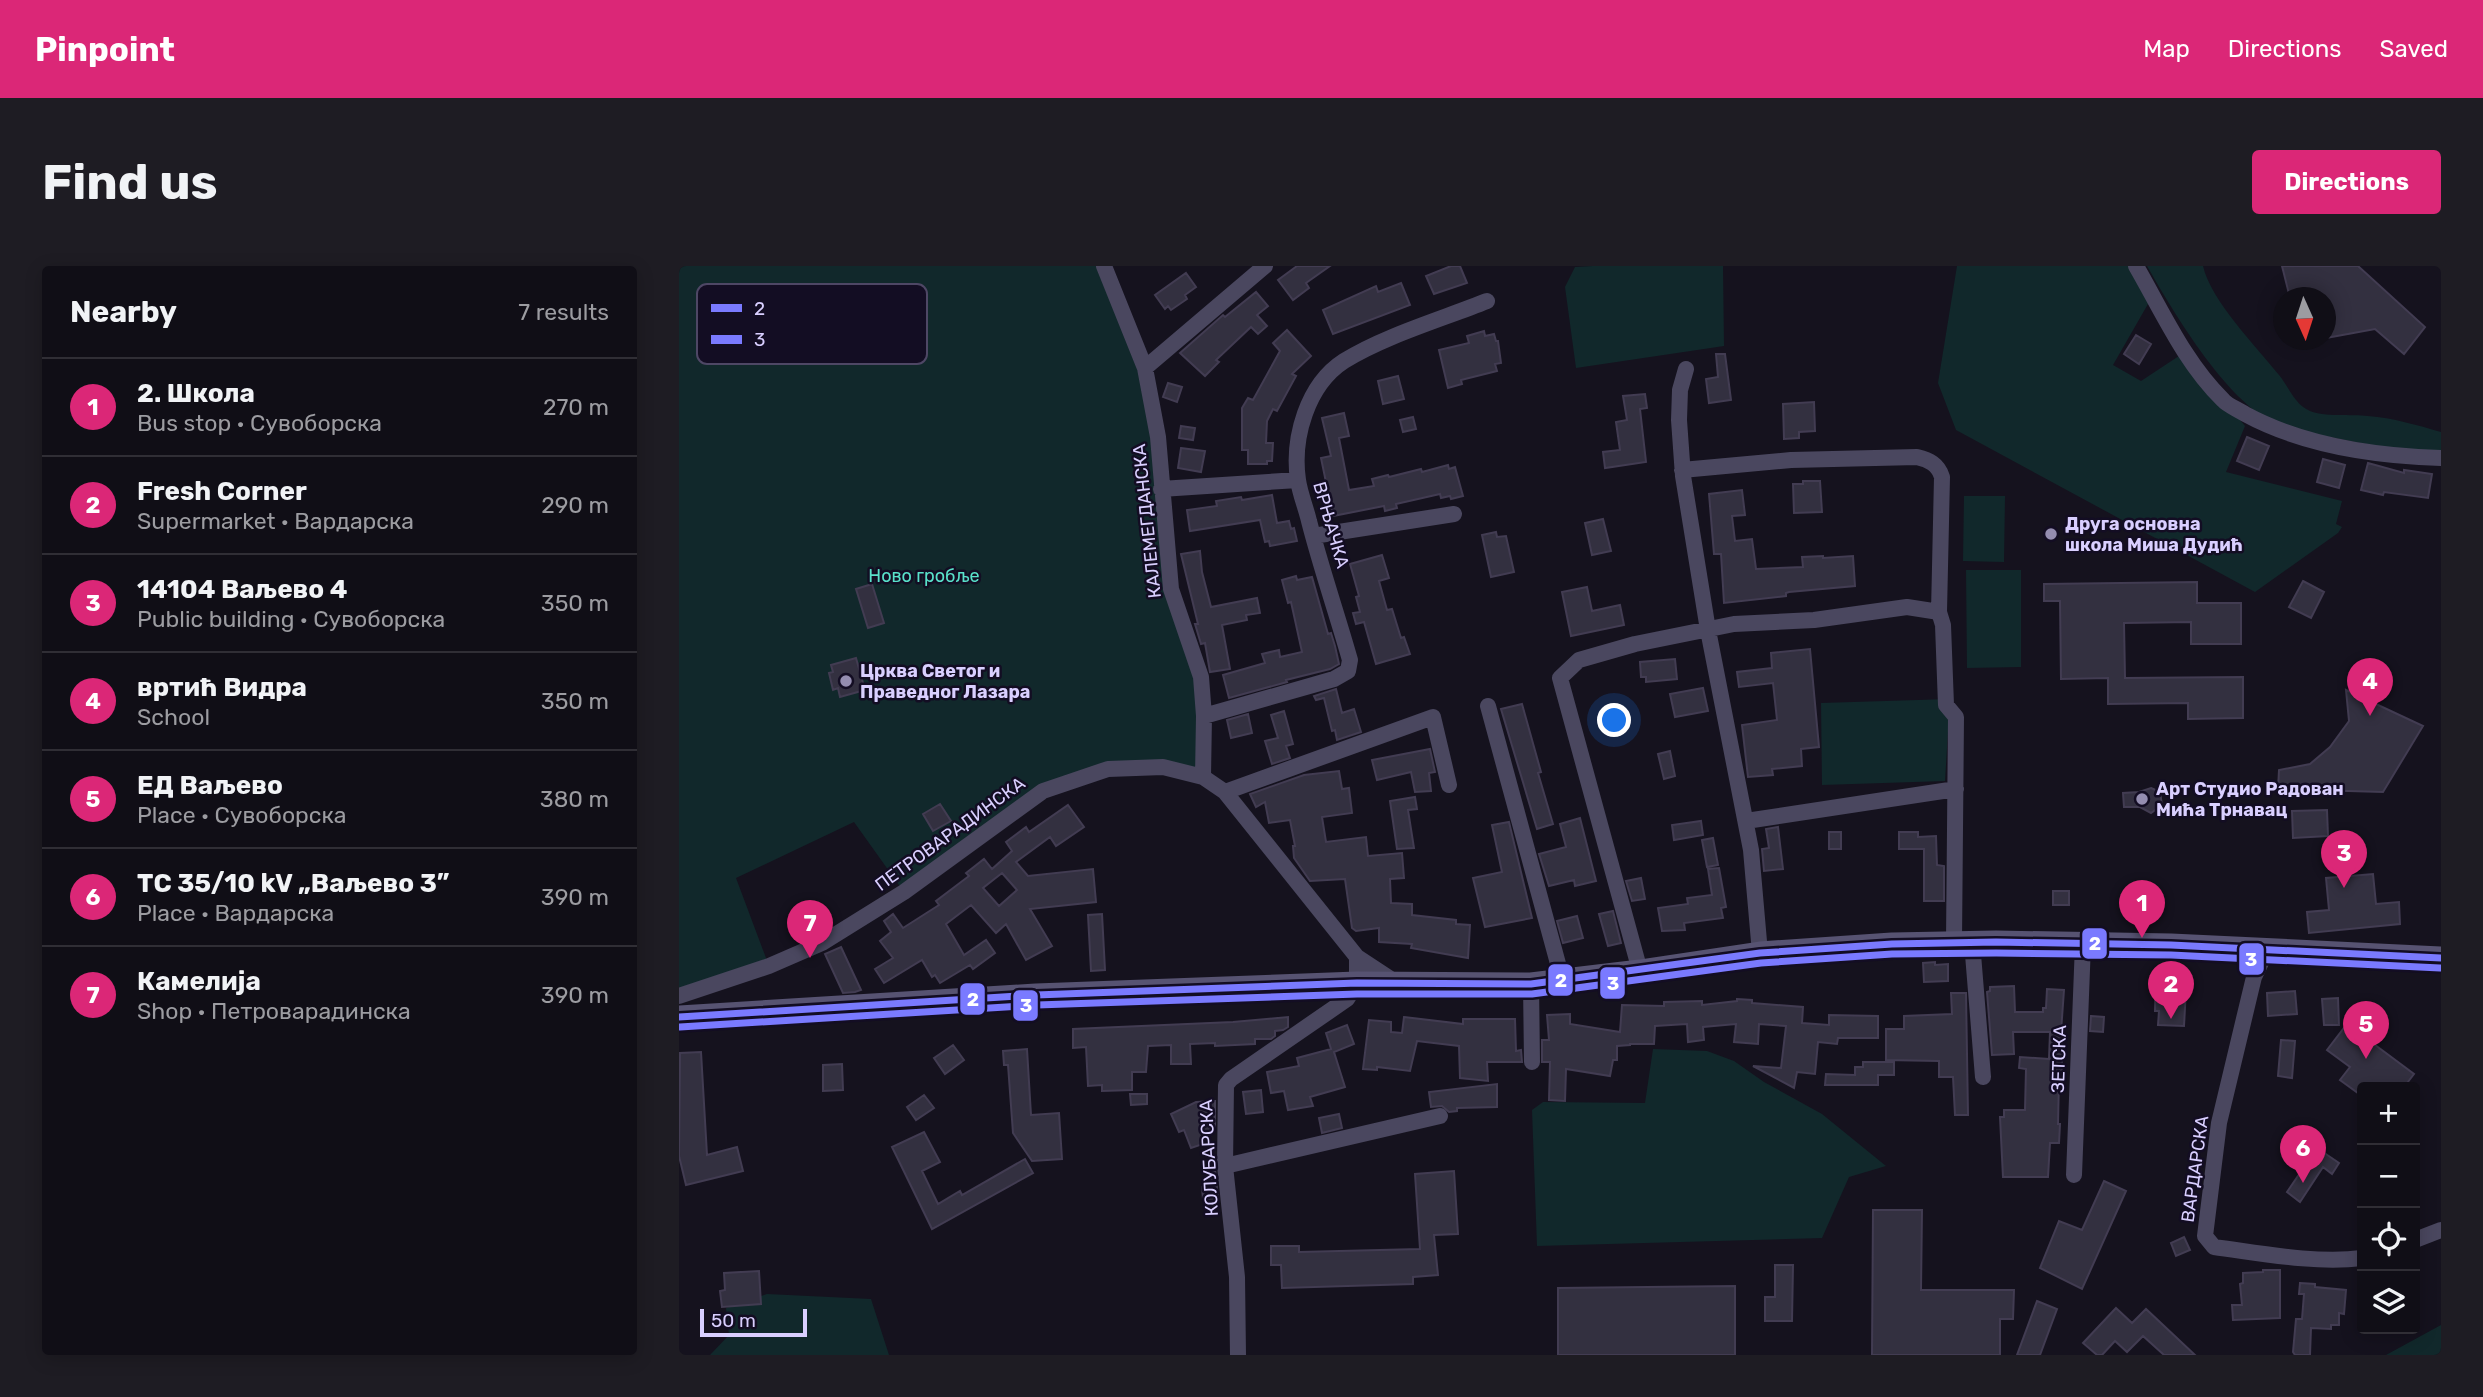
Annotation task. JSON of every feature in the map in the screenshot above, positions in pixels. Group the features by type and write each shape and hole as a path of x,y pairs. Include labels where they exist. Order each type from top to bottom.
{"main road":[{"path":"679,1017 1037,995 1357,983 1531,984 1563,982 1760,953 1846,945 1963,942 2171,945 2441,958"}],"street":[{"name":"КАЛЕМЕГДАНСКА","path":"1104,266 1145,368 1158,437 1171,589 1201,677 1204,716 1203,777"},
{"path":"1145,368 1265,266"},
{"path":"2136,266 2185,352 2224,401 2270,428 2316,442 2396,456 2441,458"},
{"name":"ВРЊАЧКА","path":"1204,716 1334,678 1348,671 1350,660 1298,480 1299,434 1304,416 1311,399 1334,369 1377,345 1487,301"},
{"path":"1686,369 1680,390 1682,470 1708,630 1752,850 1760,953"},
{"path":"1682,470 1791,460 1917,457 1927,459 1940,470 1939,612 1943,625 1946,705 1956,717 1955,789 1963,942 1983,1077"},
{"path":"1161,489 1298,480"},
{"path":"1313,536 1454,514"},
{"path":"1640,971 1560,678 1579,660 1635,644 1734,624 1814,620 1907,607 1939,612"},
{"path":"1487,706 1563,982"},
{"path":"1226,792 1433,717 1449,785"},
{"name":"ПЕТРОВАРАДИНСКА","path":"679,996 769,966 822,943 898,896 1043,791 1108,769 1163,767 1203,777 1226,792 1357,957 1397,984"},
{"path":"1746,821 1955,789"},
{"name":"ЗЕТСКА","path":"2074,1175 2083,944"},
{"name":"ВАРДАРСКА","path":"2267,950 2254,977 2219,1123 2205,1236 2214,1247 2271,1255 2357,1259"},
{"path":"1357,957 1357,983"},
{"name":"КОЛУБАРСКА","path":"1238,1355 1237,1276 1225,1166 1226,1085 1347,999 1357,983"},
{"path":"1531,984 1532,1062"},
{"path":"1225,1166 1440,1116"},
{"path":"2420,1238 2441,1230"}],"green space":[{"name":"Ново гробље","path":"679,266 1104,266 1145,368 1171,589 1198,664 1203,777 1109,769 1043,791 904,892 854,822 736,878 769,966 679,996"},
{"path":"1723,266 1724,346 1576,368 1565,287 1575,267"},
{"path":"1957,266 2133,266 2152,297 2113,365 2141,381 2185,352 2245,426 2226,472 2342,501 2336,524 2342,527 2338,533 2255,592 1956,430 1938,383"},
{"path":"2147,266 2203,266 2224,308 2304,408 2322,414 2387,418 2441,432 2441,450 2365,444 2290,429 2263,417 2243,401 2205,357"},
{"path":"1964,496 2005,496 2004,562 1963,561"},
{"path":"1966,570 2021,570 2021,667 1967,668"},
{"path":"1950,699 1945,781 1822,785 1821,703"},
{"path":"1653,1049 1707,1051 1734,1061 1764,1082 1822,1114 1886,1166 1849,1177 1822,1238 1537,1246 1532,1110 1543,1102 1645,1103"},
{"path":"767,1294 871,1299 889,1355 710,1355 729,1335 726,1308"},
{"path":"2441,1325 2441,1355 2386,1355"}],"building":[{"path":"1297,266 1330,266 1306,283 1309,288 1293,300 1278,280"},
{"path":"1451,266 1460,266 1467,283 1434,294 1426,276"},
{"path":"2282,266 2358,266 2425,327 2404,354 2375,329 2336,336 2336,287 2287,287"},
{"path":"1186,273 1196,287 1185,295 1187,299 1171,310 1168,306 1165,309 1155,295"},
{"path":"1401,283 1410,305 1333,334 1323,310 1376,286 1378,292"},
{"path":"1256,292 1268,306 1257,315 1267,326 1258,334 1251,327 1216,360 1219,362 1205,376 1180,353 1223,315 1225,317"},
{"path":"1287,330 1311,356 1292,374 1296,376 1277,411 1273,409 1267,421 1266,443 1273,443 1272,461 1267,461 1267,464 1248,464 1248,450 1242,450 1242,408 1248,398 1253,400 1280,351 1273,343"},
{"path":"1484,331 1485,336 1494,334 1498,341 1501,363 1495,364 1497,371 1461,380 1462,384 1448,388 1439,350 1469,343 1467,336"},
{"path":"2136,335 2151,344 2139,364 2124,354"},
{"path":"1716,354 1725,354 1731,400 1709,403 1706,379 1718,377"},
{"path":"1398,376 1404,399 1383,404 1378,381"},
{"path":"1168,383 1182,387 1177,402 1163,397"},
{"path":"1645,394 1647,408 1640,409 1646,462 1605,468 1603,452 1620,450 1616,422 1627,420 1623,396"},
{"path":"1814,402 1815,431 1799,432 1799,438 1784,439 1783,404"},
{"path":"1344,413 1349,436 1339,438 1349,490 1374,486 1372,479 1421,469 1422,472 1448,465 1449,469 1455,467 1463,496 1451,499 1450,496 1441,498 1440,494 1396,504 1397,508 1385,511 1384,506 1333,516 1321,458 1331,456 1322,418"},
{"path":"1413,417 1416,429 1403,432 1400,420"},
{"path":"1181,426 1195,428 1193,440 1179,438"},
{"path":"2247,437 2269,446 2259,470 2237,461"},
{"path":"1181,448 1205,451 1201,472 1178,468"},
{"path":"2323,459 2345,465 2339,488 2317,482"},
{"path":"2368,463 2404,473 2404,470 2432,474 2428,498 2384,492 2383,495 2361,490"},
{"path":"1803,481 1820,481 1822,512 1794,513 1793,484 1803,484"},
{"path":"1742,490 1745,515 1732,516 1735,541 1752,539 1756,569 1803,567 1802,557 1853,556 1855,586 1789,592 1786,596 1724,603 1721,554 1714,554 1709,494"},
{"path":"1272,495 1277,523 1289,521 1297,541 1270,546 1269,541 1265,542 1260,520 1190,531 1187,510 1217,506 1216,501"},
{"path":"1603,519 1611,551 1592,555 1585,523"},
{"path":"1496,532 1497,537 1506,536 1514,572 1491,577 1482,535"},
{"path":"1200,551 1211,607 1257,598 1260,613 1246,615 1247,620 1222,625 1230,669 1210,672 1205,643 1201,644 1195,624 1198,624 1181,554"},
{"path":"1382,555 1389,578 1379,581 1387,610 1392,609 1401,638 1404,637 1410,654 1376,664 1364,622 1356,624 1353,613 1360,612 1356,597 1359,596 1350,564"},
{"path":"1296,576 1297,580 1312,577 1339,664 1330,669 1229,698 1223,675 1265,663 1262,654 1279,650 1280,657 1302,652 1291,602 1288,603 1282,580"},
{"path":"2303,581 2324,592 2311,618 2289,607"},
{"path":"2197,582 2197,603 2241,603 2241,644 2191,644 2191,622 2124,623 2125,678 2243,677 2243,718 2188,719 2188,703 2108,704 2108,678 2061,679 2060,601 2044,601 2044,584"},
{"path":"872,584 884,623 868,628 856,589"},
{"path":"1587,587 1592,611 1620,605 1624,625 1571,636 1562,592"},
{"path":"1810,649 1819,747 1801,749 1802,766 1772,769 1773,775 1748,777 1742,725 1777,720 1773,683 1739,687 1737,672 1772,668 1771,653"},
{"name":"Црква Светог и Праведног Лазара","path":"856,658 865,690 840,697 838,688 833,690 829,673 833,672 831,665"},
{"path":"1675,659 1677,679 1646,682 1646,677 1641,677 1640,662"},
{"path":"1703,688 1708,711 1675,717 1670,694"},
{"path":"1336,689 1342,713 1354,709 1361,732 1337,740 1335,730 1332,731 1324,698 1316,700 1314,696"},
{"path":"2346,690 2423,726 2383,792 2278,789 2279,770 2310,764 2330,747 2349,721"},
{"path":"1522,704 1553,824 1537,829 1501,709"},
{"path":"1284,711 1293,744 1286,746 1290,758 1272,764 1265,741 1278,738 1271,715"},
{"path":"1248,714 1252,733 1231,738 1227,720"},
{"path":"1430,749 1435,772 1429,773 1431,791 1415,792 1411,772 1377,780 1372,760"},
{"path":"1670,751 1675,776 1664,779 1658,754"},
{"path":"1339,771 1342,789 1349,788 1352,813 1322,817 1326,842 1366,837 1368,856 1402,853 1404,878 1390,879 1391,903 1412,904 1412,915 1456,920 1456,924 1470,925 1468,958 1411,948 1412,944 1379,942 1379,928 1356,931 1352,928 1345,879 1310,881 1294,858 1295,846 1290,820 1269,823 1265,802 1256,807 1250,794 1304,775"},
{"name":"Арт Студио Радован Мића Трнавац","path":"2151,788 2160,792 2162,805 2151,813 2140,807 2124,807 2123,793"},
{"path":"1415,797 1417,809 1408,810 1414,848 1397,849 1390,801"},
{"path":"940,804 951,821 933,831 923,814"},
{"path":"1068,805 1084,827 1056,846 1050,837 1016,862 1028,876 1093,869 1096,902 1030,909 1052,946 1026,960 1006,924 996,933 971,905 946,924 964,955 986,940 995,953 973,969 970,965 940,983 935,975 932,977 922,960 884,983 875,969 893,958 880,941 891,932 884,921 893,914 903,928 939,905 936,901 969,876 966,873 984,859 992,869 1012,851 1006,842 1026,827 1029,832","holes":["1002,873 1017,890 999,906 983,888"]},
{"path":"2327,810 2328,836 2293,838 2292,811"},
{"path":"1580,818 1596,881 1575,886 1574,880 1549,886 1539,854 1566,847 1560,824"},
{"path":"1701,821 1703,835 1674,840 1672,825"},
{"path":"1509,822 1532,918 1485,927 1473,878 1502,872 1492,825"},
{"path":"1778,827 1783,869 1764,871 1762,849 1769,848 1766,829"},
{"path":"1829,832 1841,832 1841,849 1829,849"},
{"path":"1899,832 1918,832 1918,837 1936,836 1937,865 1944,866 1944,901 1924,901 1924,849 1899,849"},
{"path":"1713,838 1718,865 1707,867 1702,840"},
{"path":"1719,868 1726,907 1721,908 1723,918 1684,923 1685,930 1662,931 1658,908 1688,904 1687,898 1712,895 1708,869"},
{"path":"2373,874 2376,904 2399,902 2400,924 2309,933 2307,912 2329,910 2326,878"},
{"path":"1641,878 1645,899 1632,901 1626,881"},
{"path":"2053,891 2069,891 2069,905 2053,905"},
{"path":"1613,911 1621,943 1608,946 1599,914"},
{"path":"1102,914 1105,970 1091,971 1088,915"},
{"path":"1577,916 1583,938 1563,943 1557,921"},
{"path":"841,947 861,990 843,993 825,954"},
{"path":"1935,962 1935,965 1948,964 1948,981 1924,982 1923,963"},
{"path":"2156,970 2187,971 2184,1026 2158,1025 2159,1011 2155,1011"},
{"path":"2014,986 2015,1012 2043,1012 2043,1008 2046,1008 2047,989 2064,990 2059,1143 2050,1143 2048,1177 2003,1177 2000,1117 2004,1117 2004,1110 2025,1110 2026,1069 2019,1068 2020,1057 2049,1059 2050,1032 2013,1032 2014,1054 1992,1055 1987,992 1990,987"},
{"path":"2295,991 2297,1014 2268,1016 2267,993"},
{"path":"1951,993 1966,993 1968,1115 1955,1115 1953,1077 1939,1077 1939,1061 1886,1060 1886,1029 1904,1029 1904,1016 1952,1014"},
{"path":"2338,998 2339,1025 2324,1025 2322,999"},
{"path":"1737,999 1752,1000 1752,1003 1803,1007 1802,1023 1829,1025 1829,1015 1878,1016 1878,1038 1838,1038 1837,1044 1818,1042 1815,1074 1797,1072 1794,1088 1753,1066 1781,1068 1786,1026 1759,1024 1758,1044 1734,1042 1736,1024 1703,1027 1704,1040 1688,1042 1687,1024 1655,1026 1654,1044 1617,1046 1617,1060 1613,1060 1610,1076 1566,1069 1565,1101 1549,1100 1550,1062 1542,1062 1542,1040 1549,1040 1547,1015 1570,1014 1570,1024 1620,1032 1622,1005 1664,1006 1664,1002 1702,1001 1702,1005"},
{"path":"2091,1016 2104,1017 2103,1032 2090,1031"},
{"path":"1288,1017 1288,1027 1275,1031 1275,1036 1271,1039 1255,1039 1255,1044 1190,1044 1191,1064 1171,1064 1171,1045 1148,1046 1146,1072 1132,1072 1132,1090 1102,1091 1102,1085 1088,1086 1086,1047 1073,1048 1073,1029"},
{"path":"1404,1017 1463,1024 1463,1019 1515,1019 1516,1051 1521,1050 1522,1062 1487,1062 1488,1081 1460,1078 1459,1046 1417,1041 1410,1071 1377,1067 1377,1070 1363,1069 1369,1020 1391,1022 1391,1032 1402,1033"},
{"path":"2347,1024 2414,1074 2408,1082 2357,1082 2357,1092 2340,1080 2350,1067 2327,1050"},
{"path":"1347,1025 1354,1044 1334,1052 1345,1087 1310,1097 1313,1106 1288,1110 1284,1091 1271,1093 1267,1072 1299,1066 1297,1058 1331,1049 1326,1033"},
{"path":"2281,1040 2295,1041 2292,1078 2278,1076"},
{"path":"953,1045 964,1060 945,1074 934,1058"},
{"path":"1027,1049 1031,1115 1059,1113 1062,1159 1032,1161 1013,1133 1008,1065 1004,1065 1003,1051"},
{"path":"701,1052 707,1155 737,1147 743,1171 686,1185 679,1156 680,1053"},
{"path":"1863,1062 1894,1062 1894,1075 1878,1075 1878,1085 1825,1085 1826,1074 1855,1075 1855,1067 1863,1067"},
{"path":"842,1064 843,1090 823,1091 823,1065"},
{"path":"1497,1084 1497,1107 1457,1108 1457,1111 1449,1112 1442,1106 1431,1107 1429,1092"},
{"path":"1261,1090 1263,1112 1246,1114 1243,1092"},
{"path":"1130,1094 1147,1094 1147,1104 1131,1105"},
{"path":"924,1095 934,1108 916,1120 907,1107"},
{"path":"1215,1101 1215,1130 1202,1132 1206,1143 1191,1148 1184,1130 1179,1132 1171,1114 1196,1102"},
{"path":"1339,1114 1342,1128 1322,1133 1319,1118"},
{"path":"924,1132 940,1162 922,1171 938,1204 960,1191 962,1195 1025,1159 1033,1173 932,1229 892,1147"},
{"path":"2317,1148 2339,1163 2332,1174 2323,1167 2300,1202 2287,1192"},
{"path":"1207,1169 1215,1169 1218,1198 1203,1199 1202,1187 1208,1186"},
{"path":"1454,1171 1458,1234 1434,1235 1438,1275 1413,1277 1413,1284 1282,1288 1281,1265 1271,1265 1271,1246 1299,1246 1299,1252 1420,1249 1415,1174"},
{"path":"2104,1181 2126,1191 2082,1289 2040,1268 2059,1221 2082,1230"},
{"path":"1873,1210 1922,1210 1921,1290 2014,1290 2013,1319 2000,1319 2000,1355 1872,1355"},
{"path":"2184,1237 2190,1250 2176,1256 2171,1243"},
{"path":"1775,1265 1793,1265 1792,1321 1765,1321 1765,1297 1775,1297"},
{"path":"2280,1270 2280,1318 2233,1320 2232,1305 2242,1305 2240,1284 2243,1283 2243,1273"},
{"path":"759,1271 761,1304 722,1307 720,1291 725,1290 724,1273"},
{"path":"2300,1283 2346,1290 2344,1314 2339,1313 2339,1325 2331,1325 2331,1329 2311,1328 2310,1355 2295,1355 2293,1352 2296,1319 2302,1319 2304,1294 2299,1294"},
{"path":"1735,1286 1735,1355 1558,1355 1558,1288"},
{"path":"2037,1301 2057,1309 2040,1355 2017,1355"},
{"path":"2116,1308 2132,1323 2146,1309 2195,1355 2164,1355 2143,1336 2127,1352 2115,1341 2102,1355 2097,1355 2083,1343"}],"transit line":[{"name":"2","path":"679,1017 1036,995 1357,983 1531,984 1760,953 1892,944 1996,942 2171,945 2441,958"},
{"name":"3","path":"680,1027 1037,1005 1357,994 1532,994 1761,963 1892,954 2171,955 2440,968"}],"place":[{"name":"Друга основна школа Миша Дудић","path":"2051,534"},
{"name":"Црква Светог и Праведног Лазара","path":"846,681"},
{"name":"вртић Видра","path":"2370,716"},
{"name":"Арт Студио Радован Мића Трнавац","path":"2142,799"},
{"name":"14104 Ваљево 4","path":"2344,888"},
{"name":"2. Школа","path":"2142,938"},
{"name":"Камелија","path":"810,958"},
{"name":"Fresh Corner","path":"2171,1019"},
{"name":"ЕД Ваљево","path":"2366,1059"},
{"name":"ТС 35/10 kV „Ваљево 3”","path":"2303,1183"}]}
